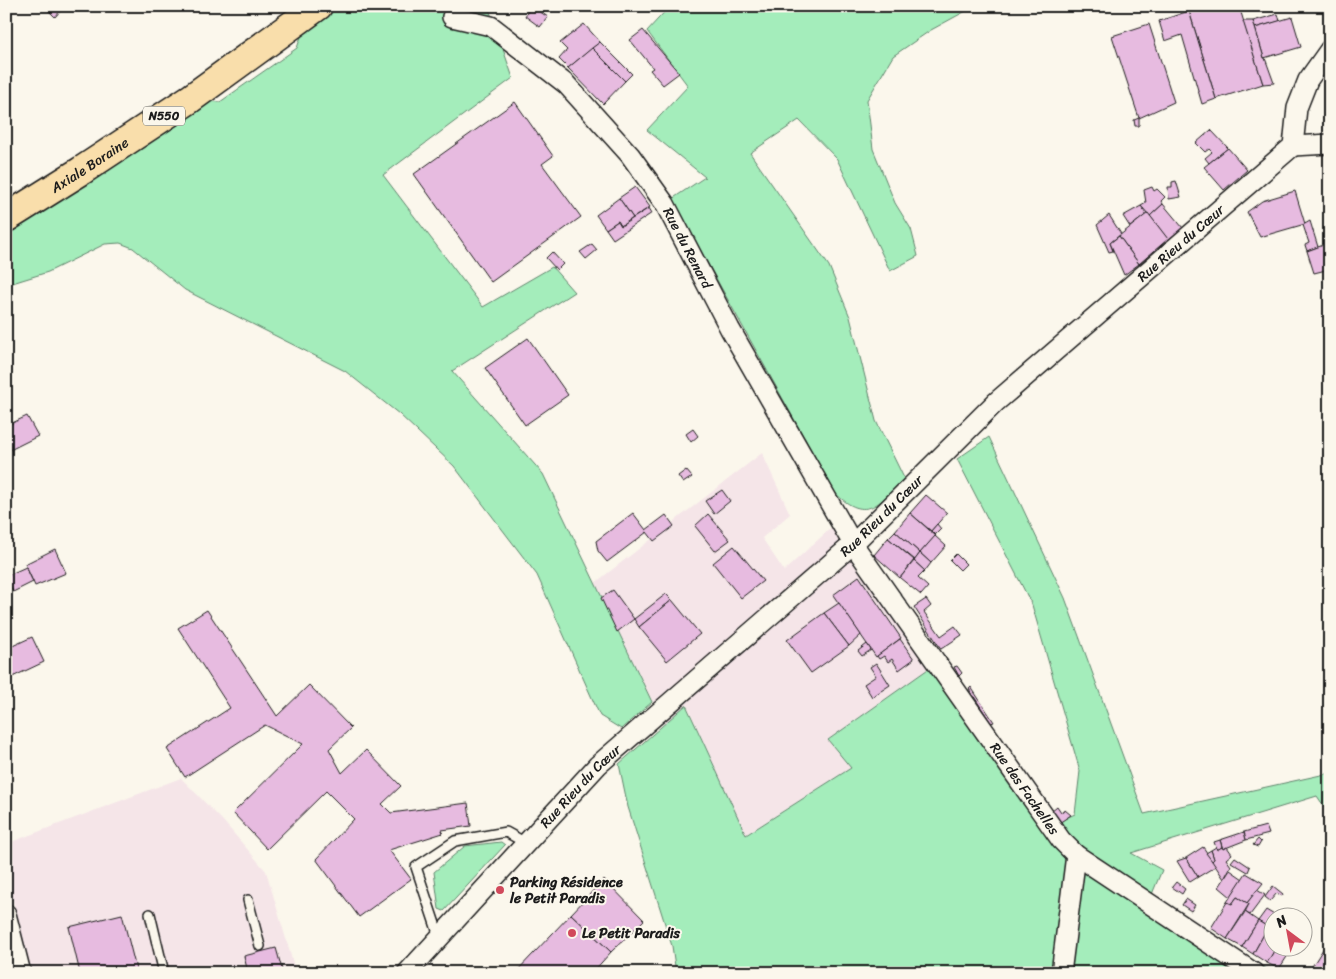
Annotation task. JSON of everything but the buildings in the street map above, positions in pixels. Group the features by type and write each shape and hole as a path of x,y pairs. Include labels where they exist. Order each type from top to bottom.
{"main road":[{"name":"Axiale Boraine","path":"6,218 82,171 190,99 318,6"}],"street":[{"name":"Rue du Renard","path":"452,17 491,26 566,84 630,154 666,204 730,329 853,544"},
{"path":"1330,50 1308,80 1300,98 1292,146 1330,144"},
{"name":"Rue Rieu du Cœur","path":"407,973 598,765 853,544 996,402 1292,146"},
{"name":"Rue des Fachelles","path":"853,544 1061,840 1076,855 1254,973"},
{"path":"1061,973 1076,855"},
{"path":"6,914 20,973"}],"lane":[{"path":"439,936 416,867 455,841 506,832 526,843"},
{"path":"248,900 260,946"},
{"path":"150,914 164,973"}],"shaded area":[{"path":"762,453 790,514 762,538 784,571 833,526 876,558 944,659 829,739 851,768 745,835 687,705 664,725 595,583"},
{"path":"181,778 223,821 266,871 296,973 30,973 6,871 6,844"}],"green space":[{"path":"336,6 488,6 513,78 383,175 483,307 552,267 574,292 452,371 543,474 652,702 621,729 600,716 537,575 454,466 399,414 345,371 185,290 133,248 120,243 105,244 48,272 6,285 6,230 207,101 220,102 297,48 303,31"},
{"path":"670,6 975,6 931,30 893,56 867,100 873,149 895,203 911,229 918,256 890,271 837,159 799,120 750,153 829,266 850,317 876,421 904,478 880,502 872,506 865,508 856,507 835,493 672,199 705,177 647,130 688,86 647,31"},
{"path":"989,437 1065,598 1144,814 1330,773 1330,815 1317,796 1131,853 1162,870 1150,899 1274,973 676,973 672,946 628,807 619,764 686,705 746,835 851,768 828,740 931,667 1059,821 1075,814 1080,771 1032,605 957,459"},
{"path":"501,842 505,845 444,911 439,909 434,872 465,846"}],"place":[{"name":"Parking Résidence le Petit Paradis","path":"500,890"},
{"name":"Le Petit Paradis","path":"572,933"}]}
